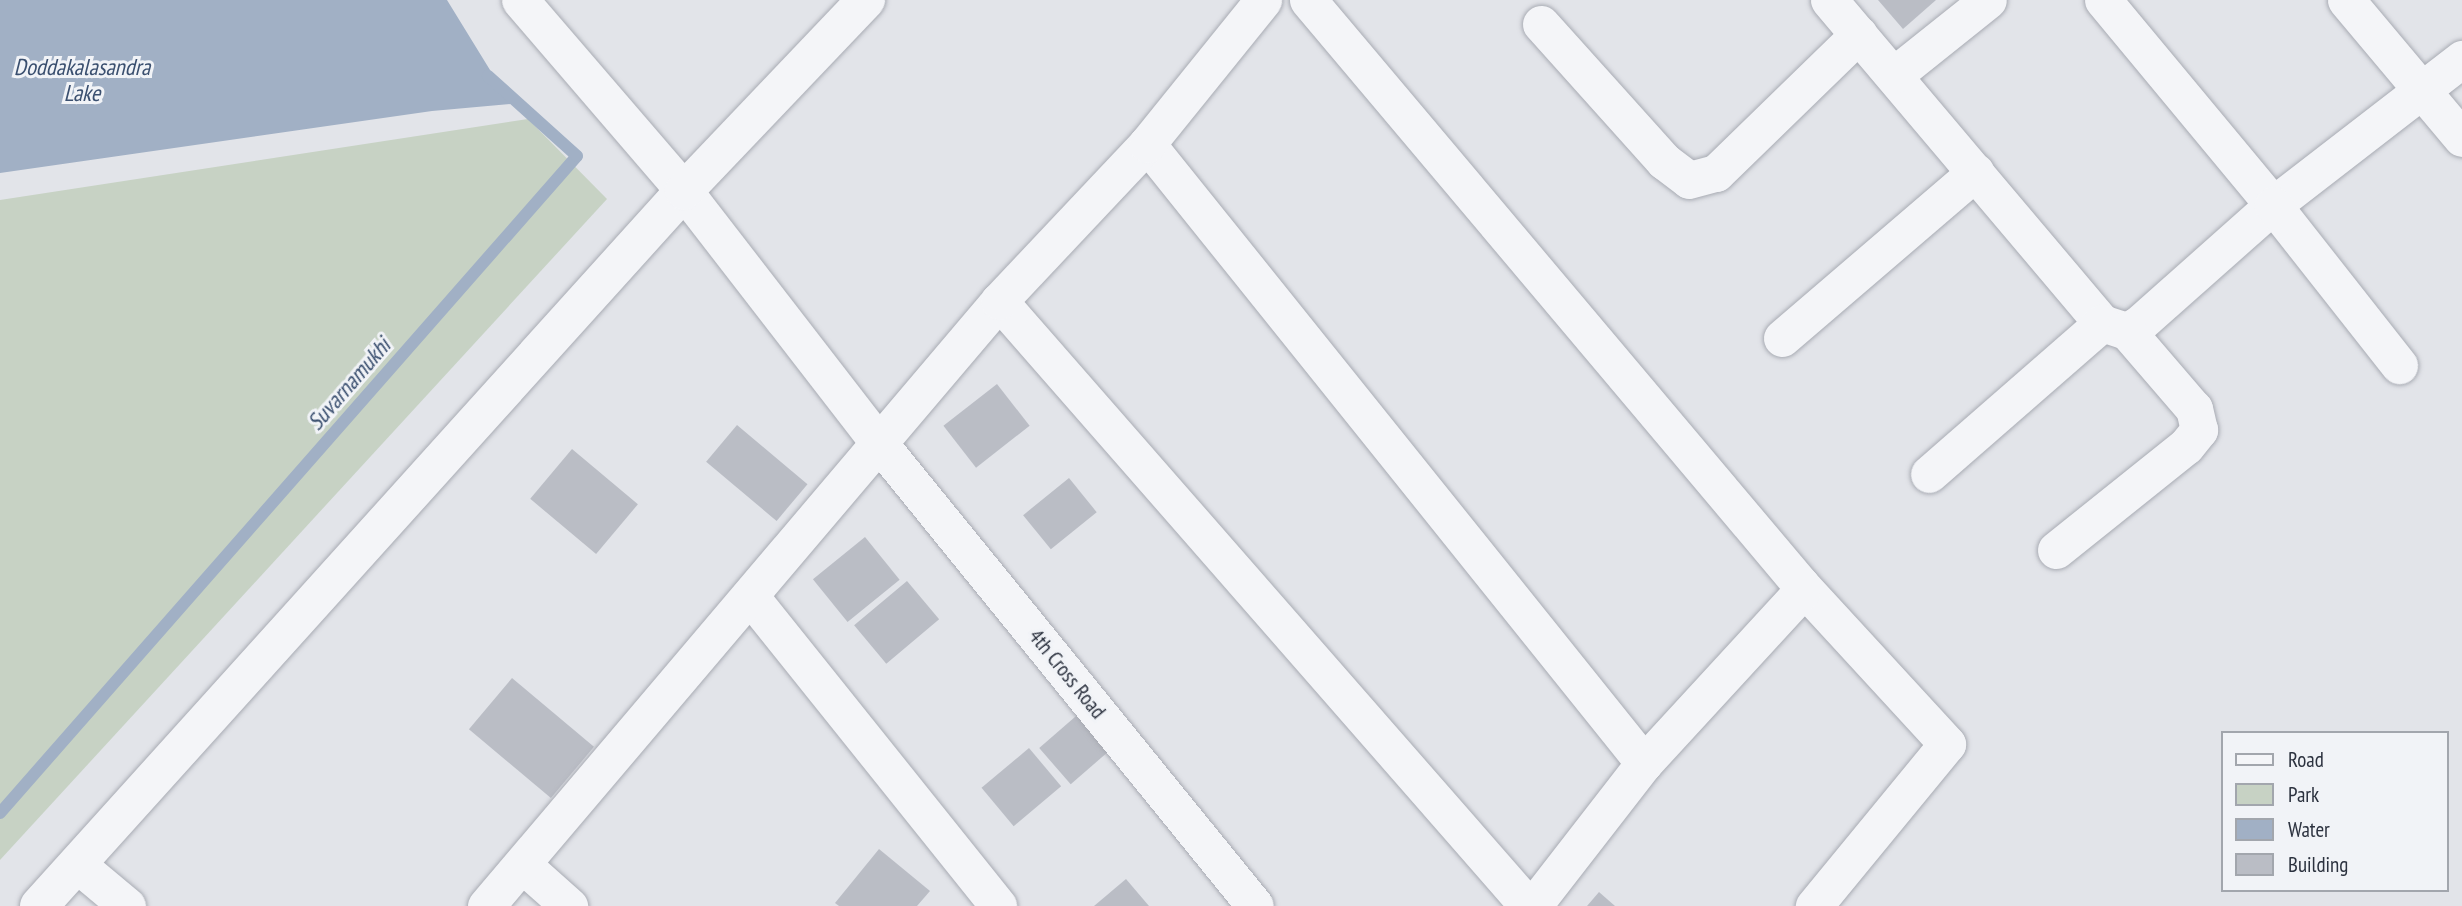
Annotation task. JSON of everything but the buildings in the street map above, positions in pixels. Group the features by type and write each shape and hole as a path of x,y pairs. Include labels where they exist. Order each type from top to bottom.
{"street":[{"name":"4th Cross Road","path":"520,0 684,191 879,443 1255,906"},
{"path":"39,906 684,191 866,0"},
{"path":"486,906 999,300 1147,144 1263,0"},
{"path":"1308,0 1801,585 1947,744 1814,906"},
{"path":"1829,0 1976,172 2114,327 2194,409 2199,430 2186,446 2056,550"},
{"path":"1894,75 1988,0"},
{"path":"2103,0 2273,205 2399,365"},
{"path":"2346,0 2462,138"},
{"path":"1541,24 1664,161 1689,180 1716,173 1859,34"},
{"path":"1929,474 2114,327 2139,324 2273,205 2462,59"},
{"path":"1147,144 1644,763"},
{"path":"1782,338 1976,172"},
{"path":"999,300 1528,906"},
{"path":"1533,906 1644,763 1801,592 1801,585"},
{"path":"750,596 998,906"},
{"path":"78,865 127,906"},
{"path":"523,865 569,906"}],"green space":[{"path":"528,119 607,199 0,860 0,200"}],"water":[{"name":"Doddakalasandra Lake","path":"0,0 447,0 511,104 432,111 0,173"}],"waterway":[{"name":"Suvarnamukhi","path":"0,813 577,156 488,76"}]}
